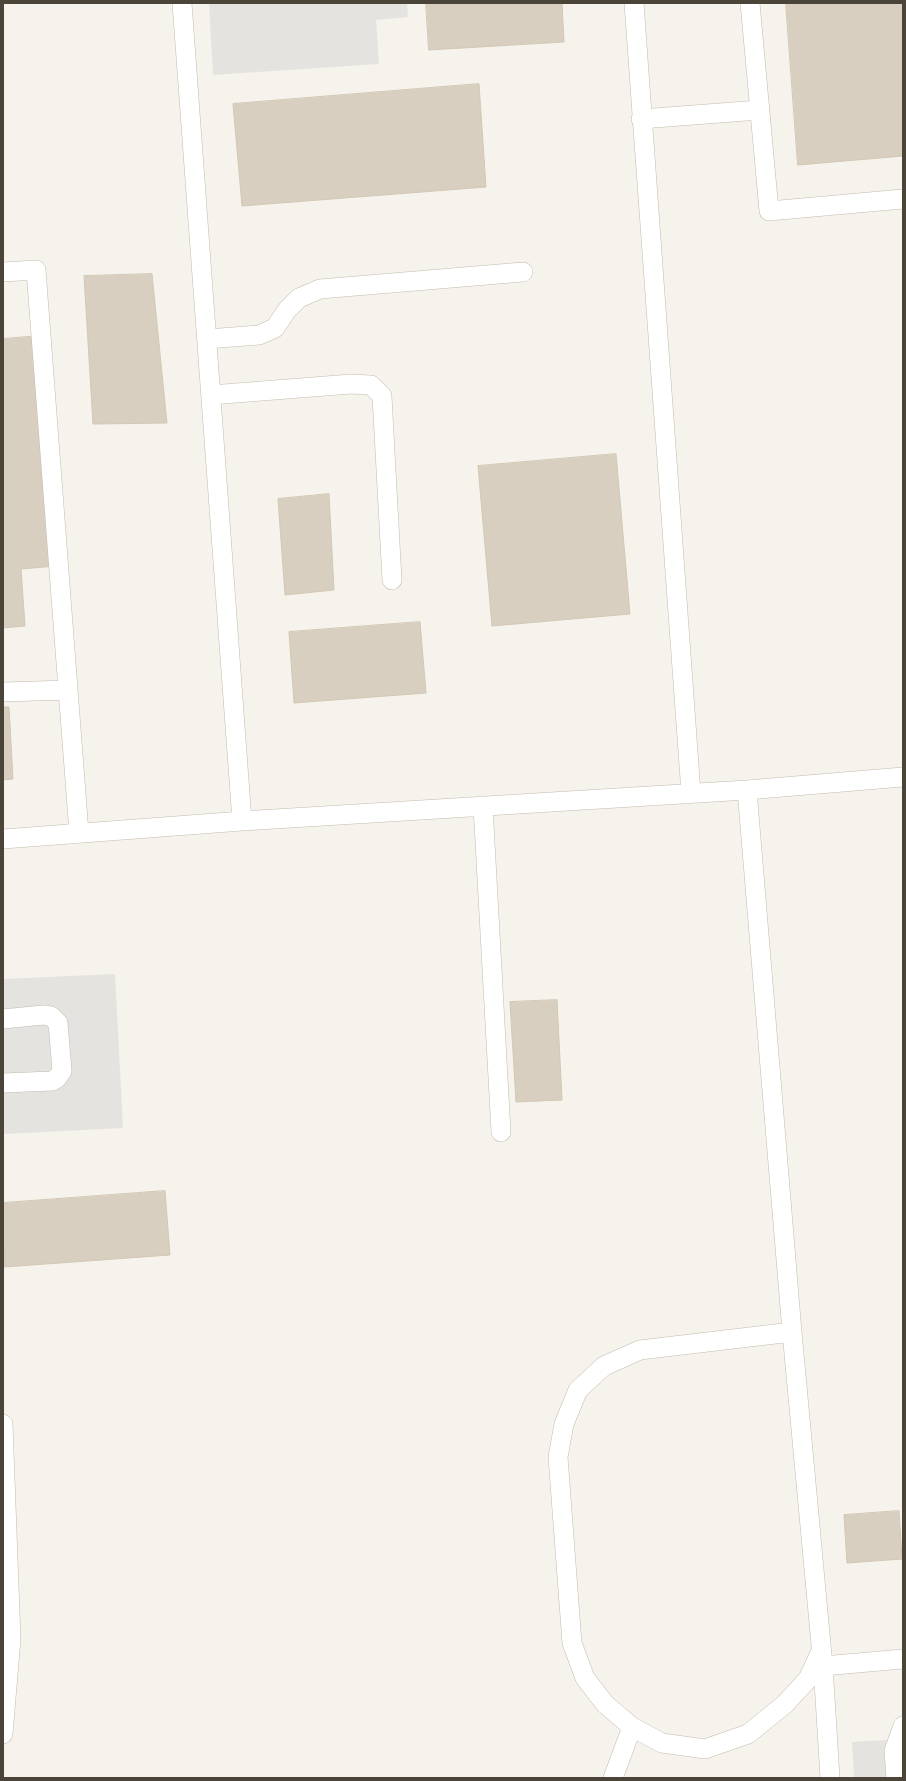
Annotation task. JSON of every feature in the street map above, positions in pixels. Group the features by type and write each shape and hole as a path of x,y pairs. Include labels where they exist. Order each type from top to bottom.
{"lane":[{"path":"182,3 242,821"},
{"path":"634,3 691,793"},
{"path":"750,3 769,211 903,199"},
{"path":"642,119 759,110"},
{"path":"3,272 36,270 79,833"},
{"path":"207,339 259,334 275,328 287,310 299,298 320,289 523,272"},
{"path":"211,395 352,384 371,385 382,396 392,580"},
{"path":"3,692 68,690"},
{"path":"3,839 242,821 747,790 903,777"},
{"path":"747,790 792,1332 822,1658 830,1778"},
{"path":"483,806 501,1132"},
{"path":"3,1019 43,1014 51,1016 58,1023 62,1071 57,1078 52,1081 3,1083"},
{"path":"792,1332 640,1350 604,1366 578,1390 564,1424 558,1457 572,1644 584,1678 605,1704 632,1727 662,1744 705,1749 748,1734 785,1704 808,1679 822,1658"},
{"path":"3,1424 11,1639 3,1734"},
{"path":"822,1658 903,1659"},
{"path":"896,1778 894,1751 903,1726"},
{"path":"613,1778 632,1727"}],"shaded area":[{"path":"209,3 407,3 408,17 376,20 379,64 213,75"},
{"path":"115,974 123,1128 3,1134 3,979"},
{"path":"903,1739 903,1778 854,1778 852,1742"}],"building":[{"path":"426,3 562,3 564,42 429,50"},
{"path":"786,3 903,3 903,156 798,165"},
{"path":"479,84 486,187 242,206 233,104"},
{"path":"152,274 167,423 93,424 84,276"},
{"path":"39,336 56,566 21,569 25,626 3,628 3,339"},
{"path":"616,454 630,614 492,626 478,466"},
{"path":"329,494 334,590 285,595 278,499"},
{"path":"420,622 426,693 294,703 289,632"},
{"path":"3,707 9,707 13,779 3,780"},
{"path":"557,1000 562,1100 516,1102 510,1002"},
{"path":"165,1191 170,1255 4,1267 3,1203"},
{"path":"899,1511 902,1559 847,1563 844,1515"}]}
